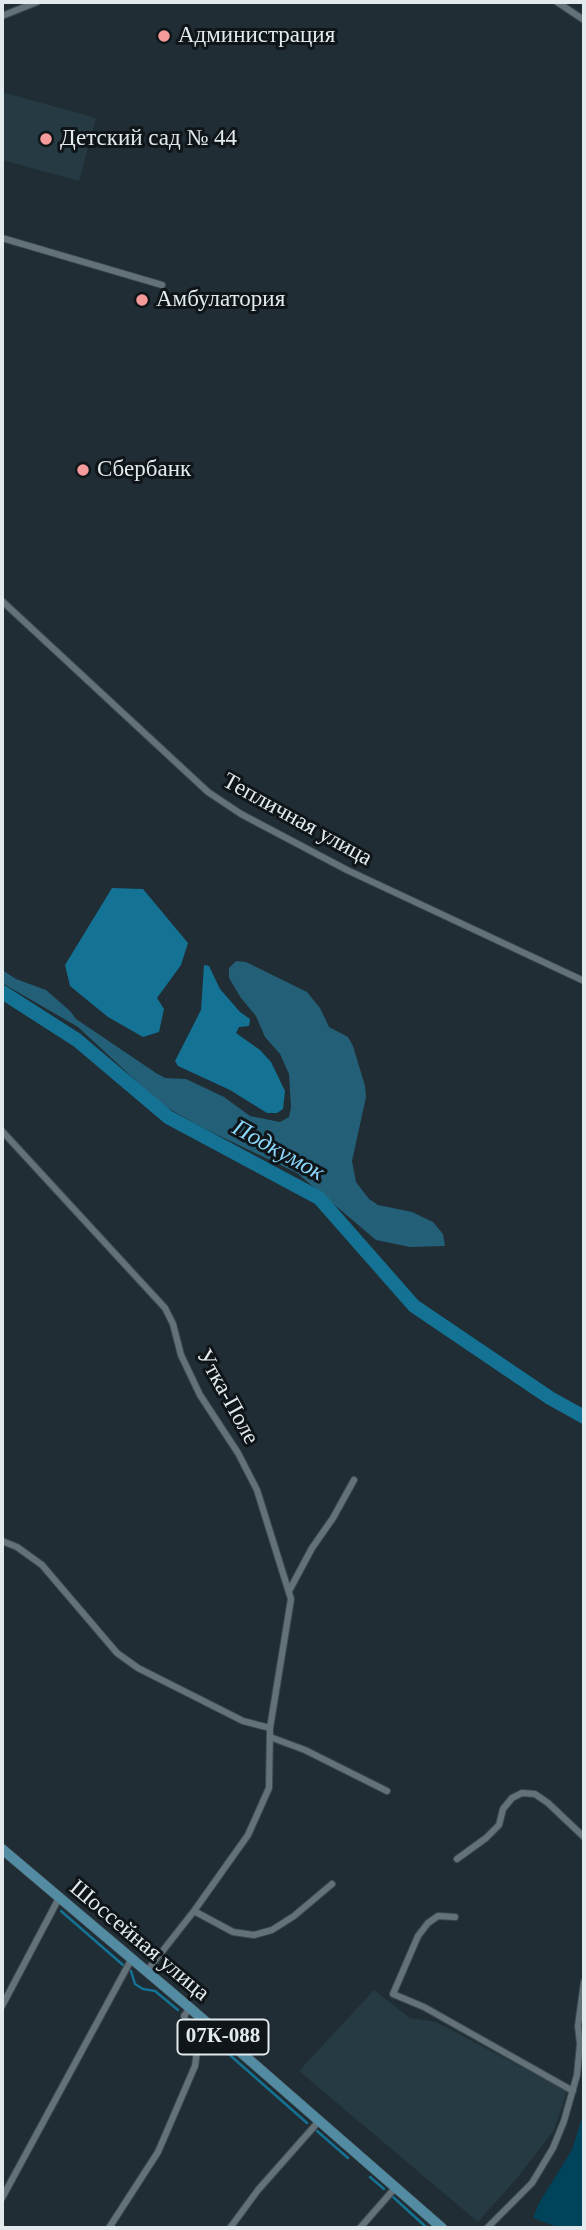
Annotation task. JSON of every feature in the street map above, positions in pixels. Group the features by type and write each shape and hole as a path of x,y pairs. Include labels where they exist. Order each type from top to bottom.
{"main road":[{"name":"Шоссейная улица","path":"2,1849 190,2008 442,2228"}],"street":[{"path":"2,16 37,2"},
{"path":"557,2 584,20"},
{"path":"2,238 162,285"},
{"name":"Тепличная улица","path":"2,601 208,792 241,814 347,870 584,981"},
{"name":"Утка-Поле","path":"2,1131 164,1308 173,1324 181,1355 200,1395 238,1453 257,1490 291,1599 270,1728 269,1788 248,1835 146,1972"},
{"path":"289,1591 354,1480"},
{"path":"2,1541 17,1547 42,1565 117,1653 127,1661 243,1721 270,1728"},
{"path":"270,1737 305,1750 387,1791"},
{"path":"457,1859 499,1825 503,1809 512,1798 522,1793 535,1794 548,1803 584,1837"},
{"path":"194,1911 233,1932 254,1935 272,1930 294,1916 332,1884"},
{"path":"2,2006 59,1898"},
{"path":"455,1917 438,1916 428,1923 418,1936 393,1994 424,2007 573,2091"},
{"path":"2,2198 131,1960"},
{"path":"487,2228 533,2183 552,2148 582,2060 578,2026 584,1982"},
{"path":"109,2228 159,2152 195,2066 197,2051 184,2016 190,2008"},
{"path":"580,2044 584,2037"},
{"path":"230,2228 258,2190 319,2121"},
{"path":"360,2228 395,2188"}],"shaded area":[{"name":"Детский сад № 44","path":"2,92 96,118 79,181 2,160"},
{"path":"112,888 143,889 188,943 181,965 157,998 164,1009 159,1032 143,1037 108,1017 70,986 65,965"},
{"path":"236,961 246,962 307,992 320,1008 329,1027 348,1037 365,1086 366,1097 352,1161 356,1182 369,1199 378,1205 412,1212 433,1222 443,1234 445,1246 410,1247 376,1240 297,1173 203,1128 161,1104 78,1027 2,983 2,970 16,979 46,990 76,1019 156,1073 165,1078 186,1079 224,1097 250,1116 280,1122 289,1117 291,1107 289,1074 280,1054 265,1037 256,1016 229,978 229,968"},
{"path":"204,965 209,966 220,989 240,1012 250,1019 249,1026 239,1027 236,1033 260,1050 271,1062 285,1091 283,1109 277,1113 267,1113 230,1090 178,1066 175,1061 201,1010"},
{"path":"374,1990 410,2018 436,2022 567,2091 554,2130 518,2177 478,2222 299,2071"},
{"path":"583,2115 584,2228 560,2228 533,2218 539,2203 572,2150"}],"waterway":[{"name":"Подкумок","path":"2,992 77,1040 168,1117 319,1198 414,1306 550,1398 584,1417"},
{"path":"61,1911 123,1965"},
{"path":"131,1971 135,1984 155,1991 178,2010"},
{"path":"189,2019 307,2123"},
{"path":"317,2131 348,2158"},
{"path":"370,2177 384,2189"},
{"path":"392,2196 426,2227"}],"place":[{"name":"Администрация","path":"164,36"},
{"name":"Детский сад № 44","path":"46,139"},
{"name":"Амбулатория","path":"142,300"},
{"name":"Сбербанк","path":"83,470"}]}
